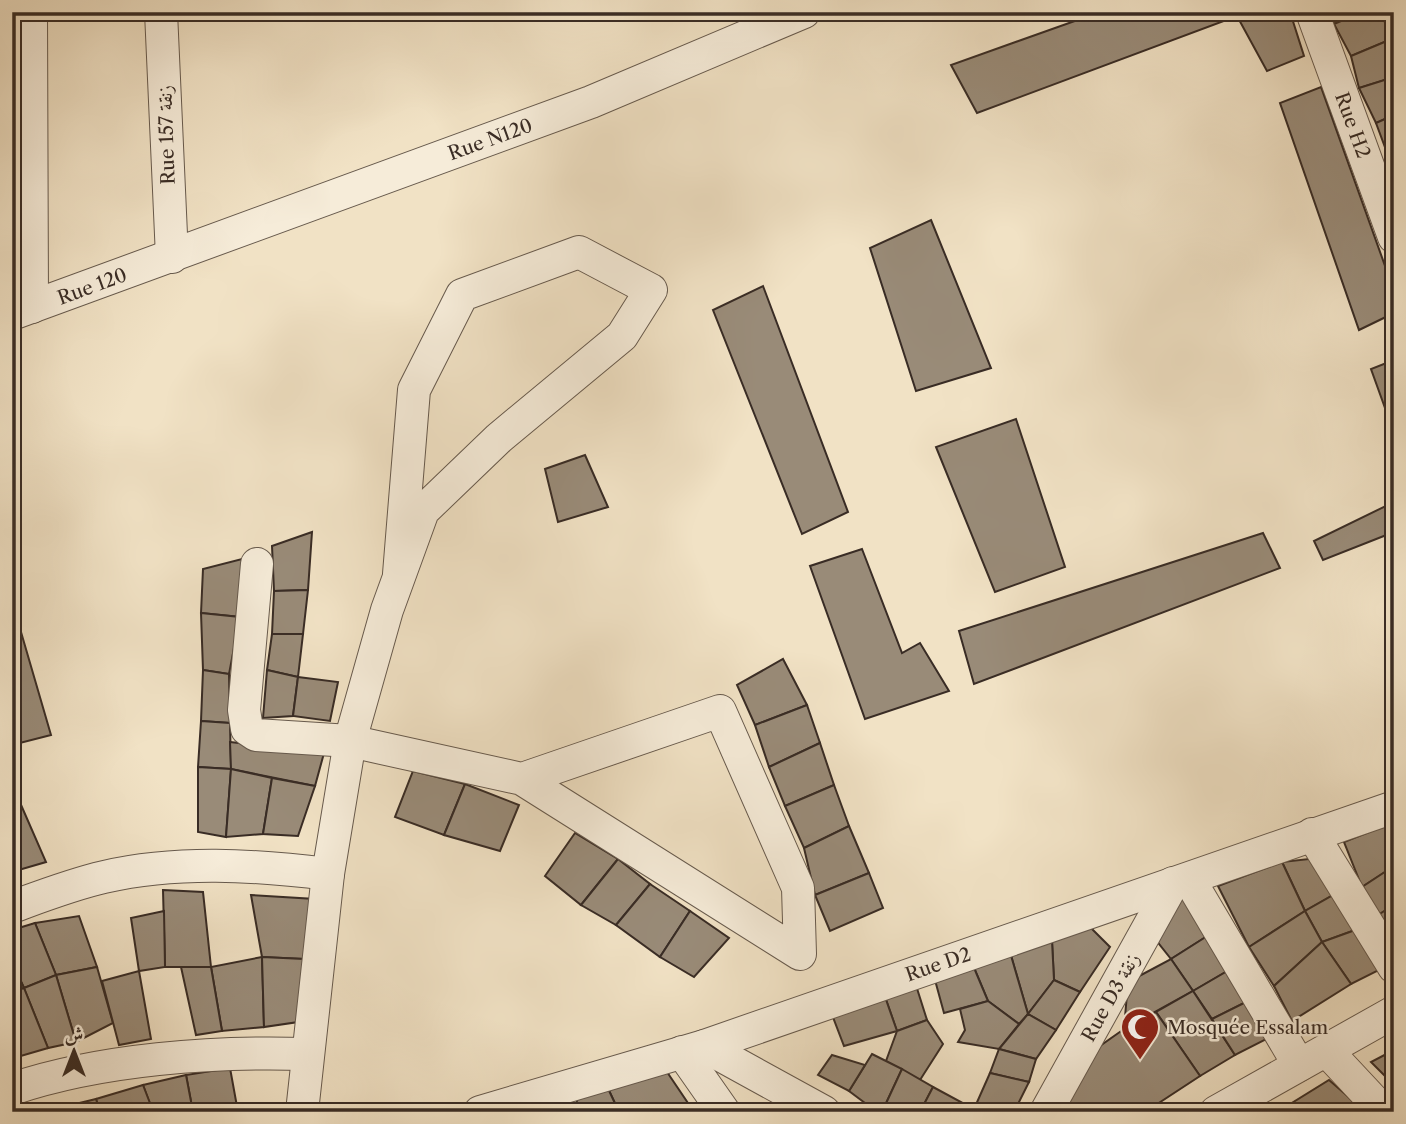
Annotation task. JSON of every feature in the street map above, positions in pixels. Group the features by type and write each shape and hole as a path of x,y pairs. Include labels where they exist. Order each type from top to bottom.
{"street":[{"path":"22,311 31,12"},
{"name":"Rue 157 زنقة","path":"161,12 172,257"},
{"name":"Rue N120","path":"172,257 592,102 804,12"},
{"name":"Rue H2","path":"1312,12 1394,237"},
{"path":"302,1112 328,874 350,741 387,610 423,511 499,438 622,336 651,290 579,252 462,295 414,390 399,574"},
{"name":"Rue 120","path":"22,311 172,257"},
{"path":"257,564 244,710 247,729 256,735 350,741 522,779 800,954 798,888 720,711 522,779"},
{"name":"Rue D2","path":"480,1112 693,1049 1394,807"},
{"path":"1312,834 1394,967"},
{"path":"12,907 104,877 184,866 328,874"},
{"path":"1181,881 1299,1065"},
{"name":"Rue D3 زنقة","path":"1046,1112 1181,881"},
{"path":"1216,1112 1394,1012"},
{"path":"693,1049 724,1112"},
{"path":"693,1049 824,1112"},
{"path":"1327,1051 1384,1112"},
{"path":"12,1089 67,1074 179,1058 307,1054"}],"building":[{"path":"1100,12 1290,12 1304,56 1267,71 1237,16 977,113 951,65"},
{"path":"1330,12 1362,12 1334,24"},
{"path":"1362,12 1379,12 1394,38 1351,56 1334,24"},
{"path":"1379,12 1394,12 1394,37"},
{"path":"1394,38 1394,77 1359,88 1351,56"},
{"path":"1394,77 1394,115 1376,123 1359,88"},
{"path":"1321,87 1394,291 1394,313 1359,330 1280,103"},
{"path":"1394,115 1394,156 1389,158 1376,123"},
{"path":"931,220 991,368 916,391 870,248"},
{"path":"763,286 848,512 802,534 713,310"},
{"path":"1394,360 1394,433 1371,369"},
{"path":"1016,419 1065,567 995,592 936,447"},
{"path":"585,455 608,507 558,522 545,469"},
{"path":"1394,502 1394,532 1323,560 1314,541"},
{"path":"312,532 308,590 274,591 272,546"},
{"path":"1263,533 1280,568 974,684 959,631"},
{"path":"862,549 902,653 920,643 949,691 865,719 810,566"},
{"path":"242,559 240,617 201,613 203,569"},
{"path":"308,590 303,634 272,634 274,591"},
{"path":"201,613 240,617 229,674 203,670"},
{"path":"21,632 51,735 12,745 12,635"},
{"path":"272,634 303,634 298,677 267,670"},
{"path":"783,659 807,705 755,725 737,685"},
{"path":"203,670 229,674 230,723 201,721"},
{"path":"267,670 298,677 293,716 263,718"},
{"path":"298,677 338,682 330,721 293,716"},
{"path":"807,705 820,743 769,767 755,725"},
{"path":"201,721 230,723 231,769 198,767"},
{"path":"230,742 324,753 315,786 231,769"},
{"path":"820,743 834,785 785,806 769,767"},
{"path":"198,767 231,769 226,837 198,832"},
{"path":"231,769 272,778 263,834 226,837"},
{"path":"413,771 465,784 444,835 395,817"},
{"path":"272,778 315,786 298,836 263,834"},
{"path":"465,784 519,805 500,851 444,835"},
{"path":"834,785 849,826 804,848 785,806"},
{"path":"18,798 46,862 12,872 12,800"},
{"path":"1394,822 1394,866 1362,887 1344,842"},
{"path":"849,826 869,873 815,895 804,848"},
{"path":"575,833 618,859 581,905 545,876"},
{"path":"1318,858 1342,890 1305,911 1282,862"},
{"path":"618,859 650,884 616,925 581,905"},
{"path":"1282,862 1305,911 1249,947 1218,886"},
{"path":"1394,866 1394,905 1378,915 1362,887"},
{"path":"869,873 883,908 830,931 815,895"},
{"path":"650,884 690,911 660,957 616,925"},
{"path":"163,890 203,892 211,967 165,967"},
{"path":"1342,890 1358,929 1322,942 1305,911"},
{"path":"1191,891 1212,933 1171,959 1156,940 1175,901"},
{"path":"251,895 315,899 304,959 262,957"},
{"path":"1394,905 1394,947 1378,915"},
{"path":"164,911 165,967 139,971 131,918"},
{"path":"690,911 729,938 694,977 660,957"},
{"path":"1305,911 1322,942 1274,986 1249,947"},
{"path":"79,916 97,967 56,975 35,923"},
{"path":"35,923 56,975 24,988 12,962 12,930"},
{"path":"1091,928 1110,947 1080,992 1054,980 1052,941"},
{"path":"1358,929 1385,967 1351,984 1322,942"},
{"path":"1212,933 1236,966 1193,991 1171,959"},
{"path":"1052,941 1054,980 1028,1014 1010,952"},
{"path":"1322,942 1351,984 1292,1021 1274,986"},
{"path":"1010,952 1028,1014 1019,1024 988,1001 972,963"},
{"path":"262,957 264,1027 222,1031 211,967"},
{"path":"262,957 304,959 298,1022 264,1027"},
{"path":"1171,959 1193,991 1124,1029 1128,982"},
{"path":"12,962 24,988 12,992"},
{"path":"972,963 988,1001 944,1013 935,980"},
{"path":"1236,966 1252,999 1212,1019 1193,991"},
{"path":"97,967 113,1023 76,1042 56,975"},
{"path":"181,967 211,967 222,1031 196,1035"},
{"path":"139,971 151,1039 119,1045 102,981"},
{"path":"56,975 76,1042 48,1048 24,988"},
{"path":"914,979 927,1020 897,1031 883,991"},
{"path":"1054,980 1080,992 1056,1030 1028,1014"},
{"path":"24,988 48,1048 14,1058 12,992"},
{"path":"883,991 897,1031 844,1046 831,1012"},
{"path":"1193,991 1235,1055 1200,1076 1156,1012"},
{"path":"1252,999 1276,1034 1235,1055 1212,1019"},
{"path":"988,1001 1019,1024 999,1049 958,1042 965,1030 960,1009"},
{"name":"Mosquée Essalam","path":"1156,1012 1200,1076 1145,1112 1069,1112 1065,1106 1100,1046"},
{"path":"1028,1014 1056,1030 1036,1059 999,1049"},
{"path":"927,1020 943,1044 920,1080 886,1061 897,1031"},
{"path":"999,1049 1036,1059 1029,1082 990,1073"},
{"path":"1394,1050 1394,1085 1371,1062"},
{"path":"872,1054 902,1069 882,1112 877,1112 849,1091"},
{"path":"832,1055 865,1065 849,1091 818,1075"},
{"path":"663,1066 694,1112 619,1112 605,1082"},
{"path":"230,1068 238,1112 193,1112 186,1075"},
{"path":"902,1069 933,1087 920,1112 882,1112"},
{"path":"990,1073 1029,1082 1014,1112 980,1112 974,1109"},
{"path":"186,1075 193,1112 153,1112 143,1085"},
{"path":"1329,1080 1359,1106 1353,1112 1292,1112 1287,1106"},
{"path":"605,1082 619,1112 580,1112 576,1099"},
{"path":"143,1085 153,1111 100,1112 96,1099"},
{"path":"933,1087 974,1109 972,1112 920,1112"},
{"path":"96,1099 100,1112 57,1112 55,1109"}],"place":[{"name":"Mosquée Essalam","path":"1140,1061"}]}
